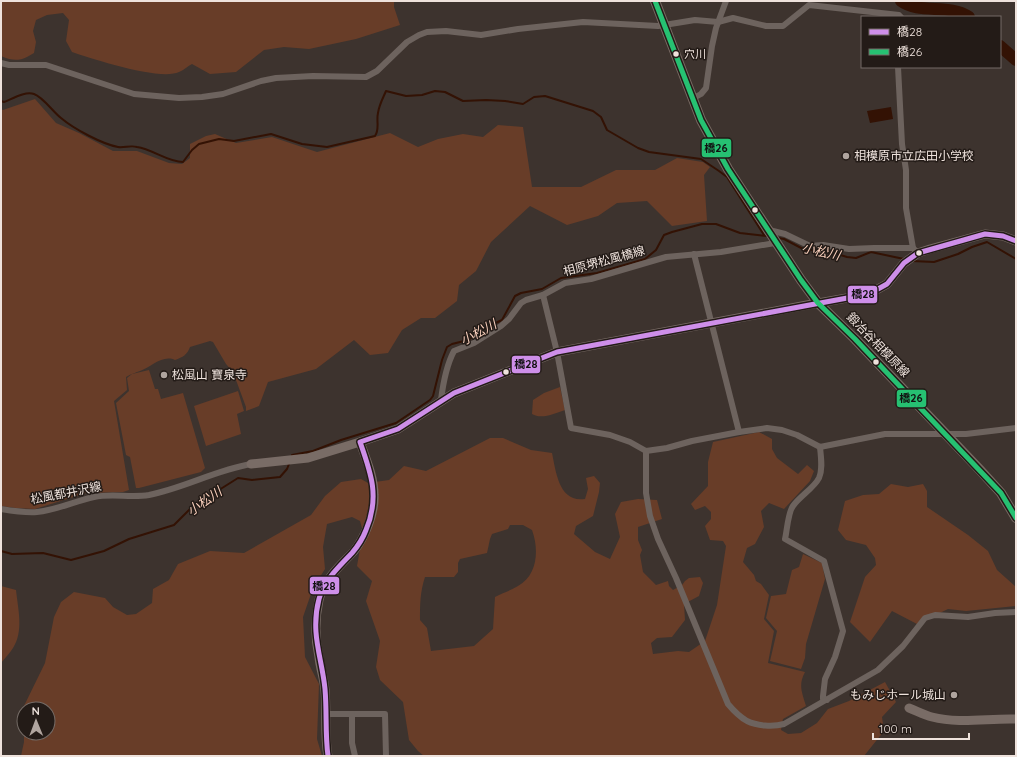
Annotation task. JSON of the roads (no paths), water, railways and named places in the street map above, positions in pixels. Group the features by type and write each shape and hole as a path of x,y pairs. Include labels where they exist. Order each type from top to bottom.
{"main road":[{"name":"鍛冶谷相模原線","path":"655,1 701,120 728,169 801,280 818,303 855,339 995,487 1007,502 1016,518"}],"street":[{"path":"692,99 701,94 706,88 712,46 718,22 726,1"},
{"path":"1,63 9,65 46,65 134,94 179,98 202,97 223,94 261,80 276,78 313,76 366,77 377,71 407,42 427,32 446,31 481,35 518,29 583,22 664,25 694,20 718,22 733,18 766,26 783,26 809,5 900,16"},
{"path":"251,464 295,460 317,456 398,429 441,400 557,352 858,296 887,284 904,263 917,251 906,208 906,170 902,144 898,68"},
{"name":"相原堺松風橋線","path":"441,400 442,387 448,364 454,351 474,343 501,326 509,319 521,303 543,295 565,283 591,279 666,257 721,252 772,236 785,234 810,246 828,245 849,249 874,248 917,251 985,234 1003,236 1016,241"},
{"path":"694,254 739,432"},
{"path":"543,295 557,352 571,428 610,435 630,442 646,451 739,432 767,428 782,430 797,435 820,448 885,434 975,433 1016,428"},
{"path":"328,756 325,689 318,656 317,614 323,589 336,569 354,551 361,540 372,510 374,488 360,442"},
{"path":"820,448 822,464 820,476 792,507 785,539 824,561 843,631 835,656 825,679 823,699 827,700"},
{"path":"646,451 646,492 650,516 658,539 676,578 728,704 747,721 776,726 784,724 827,700 878,670 903,646 925,618 935,615 960,618 994,613 1016,612"},
{"name":"松風都井沢線","path":"1,509 39,512 99,496 135,497 150,495 186,485 231,468 251,464"},
{"path":"909,708 932,717 951,720 1000,718 1016,719"},
{"path":"326,714 385,714 386,756"},
{"path":"352,714 352,743 355,756"}],"waterway":[{"path":"901,1 917,7 926,9 944,9 967,16"},
{"path":"1001,47 1016,60"},
{"path":"1,101 4,102 30,93 34,94 41,98 67,122 96,139 118,147 132,146 143,148 172,160 183,162 192,150 199,144 219,139 234,141 271,134 302,144 327,147 375,136 377,131 379,110 386,91 406,96 422,95 435,91 445,92 463,101 486,100 523,104 534,97 545,96 593,111 601,117 607,130 638,148 649,152 701,159 727,177 764,235"},
{"name":"小松川","path":"292,456 313,451 341,440 396,423 430,400 433,396 442,360 447,347 452,344 468,340 487,327 502,320 515,296 521,293 542,289 561,278 597,273 645,259 656,250 664,235 702,224 716,224 740,233 767,236"},
{"name":"小松川","path":"778,238 784,239 805,250 824,250 847,257 856,258 871,252 904,259"},
{"name":"小松川","path":"912,261 934,262 987,242 1016,259"},
{"name":"小松川","path":"1,551 12,554 43,553 71,560 104,551 129,539 174,525 192,507 238,478 252,480 280,477 287,469 289,464"}],"place":[{"name":"穴川","path":"676,54"},
{"name":"相模原市立広田小学校","path":"846,156"},
{"name":"松風山 寶泉寺","path":"164,375"},
{"name":"もみじホール城山","path":"954,695"}]}
